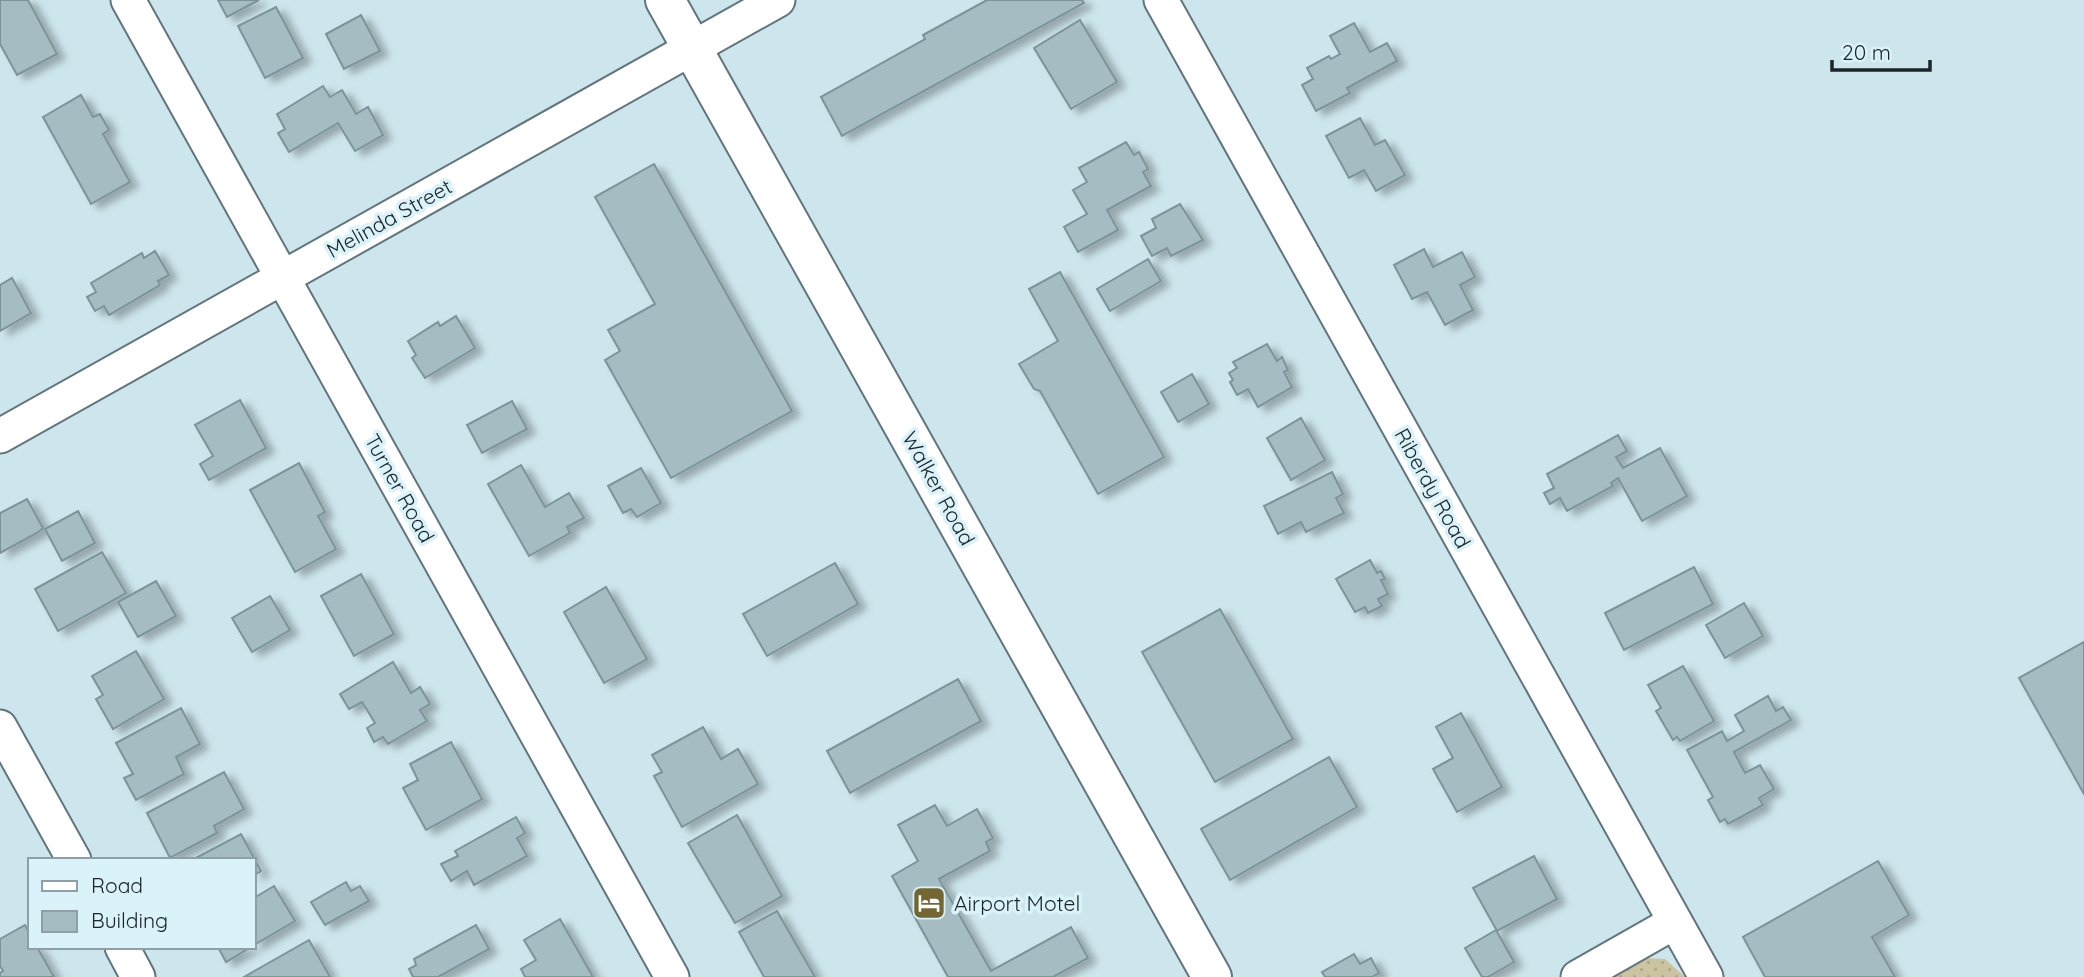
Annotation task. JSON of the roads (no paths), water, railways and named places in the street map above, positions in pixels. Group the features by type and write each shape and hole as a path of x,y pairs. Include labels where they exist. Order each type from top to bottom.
{"main road":[{"name":"Walker Road","path":"665,0 1212,977"}],"street":[{"name":"Turner Road","path":"128,0 672,977"},
{"name":"Melinda Street","path":"0,436 778,0"},
{"name":"Riberdy Road","path":"1161,0 1706,977"},
{"path":"0,727 73,858"},
{"path":"1578,977 1675,922"},
{"path":"123,949 138,977"}],"place":[{"name":"Airport Motel","path":"929,903"}]}
